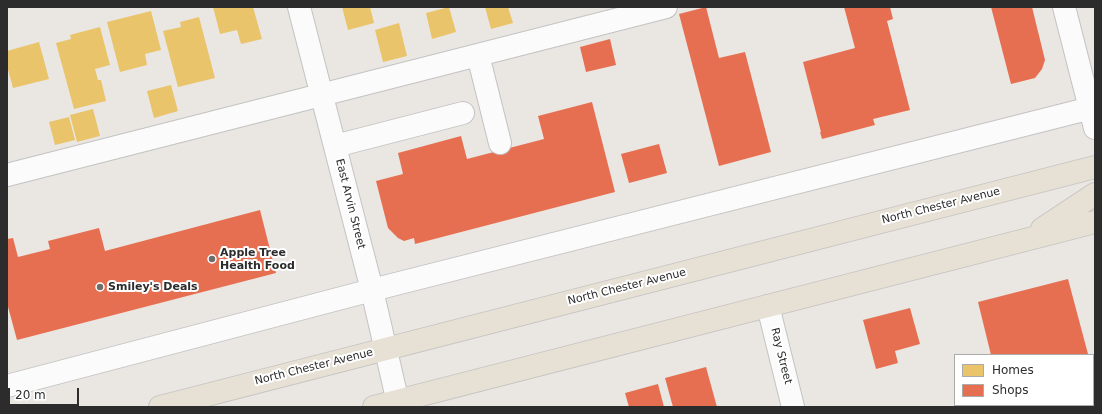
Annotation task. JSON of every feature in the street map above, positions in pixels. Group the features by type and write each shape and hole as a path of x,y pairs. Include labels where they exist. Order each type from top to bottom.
{"main road":[{"name":"North Chester Avenue","path":"160,407 1095,166"},
{"path":"1027,239 1095,194"},
{"path":"374,407 398,404 768,306 1095,222"}],"street":[{"name":"East Arvin Street","path":"299,7 372,290 398,404"},
{"path":"7,175 322,96 666,7"},
{"path":"7,386 372,290 1094,114 1064,7"},
{"path":"478,55 500,143"},
{"path":"335,146 463,114"},
{"name":"Ray Street","path":"768,306 793,407"}],"building: Homes":[{"path":"213,7 253,7 262,39 241,44 237,30 220,34"},
{"path":"342,7 370,7 374,23 348,30"},
{"path":"449,7 456,32 432,39 426,13"},
{"path":"485,7 508,7 513,23 491,29"},
{"path":"151,11 161,50 145,54 147,65 120,72 107,22"},
{"path":"199,17 215,78 178,87 163,31 181,27 180,22"},
{"path":"399,23 407,56 383,62 375,30"},
{"path":"100,27 110,65 95,69 98,80 101,80 106,101 74,109 56,43 71,39 70,35"},
{"path":"39,42 49,79 13,88 7,66 7,51"},
{"path":"171,85 178,111 154,118 147,91"},
{"path":"93,109 100,136 77,142 70,115"},
{"path":"69,117 75,140 55,145 49,122"}],"building: Shops":[{"path":"706,7 719,58 745,52 771,152 719,166 679,14"},
{"path":"844,7 890,7 893,19 887,21 910,110 873,119 875,125 822,139 803,62 855,48"},
{"path":"991,7 1032,7 1045,60 1042,69 1035,78 1011,84"},
{"path":"610,39 616,65 586,72 580,47"},
{"path":"592,102 615,192 415,244 414,238 404,241 398,238 388,228 376,181 403,174 398,153 461,136 467,159 544,139 538,116"},
{"path":"659,144 667,173 629,183 621,154"},
{"path":"260,210 276,273 17,340 7,303 7,239 13,238 18,257 50,249 48,241 99,228 105,251"},
{"path":"1068,279 1088,354 991,354 978,302"},
{"path":"910,308 920,344 895,351 898,363 876,369 863,320"},
{"path":"706,367 717,407 673,407 665,378"},
{"path":"658,384 664,407 629,407 625,393"}],"place":[{"name":"Apple Tree Health Food","path":"212,259"},
{"name":"Smiley's Deals","path":"100,287"}]}
